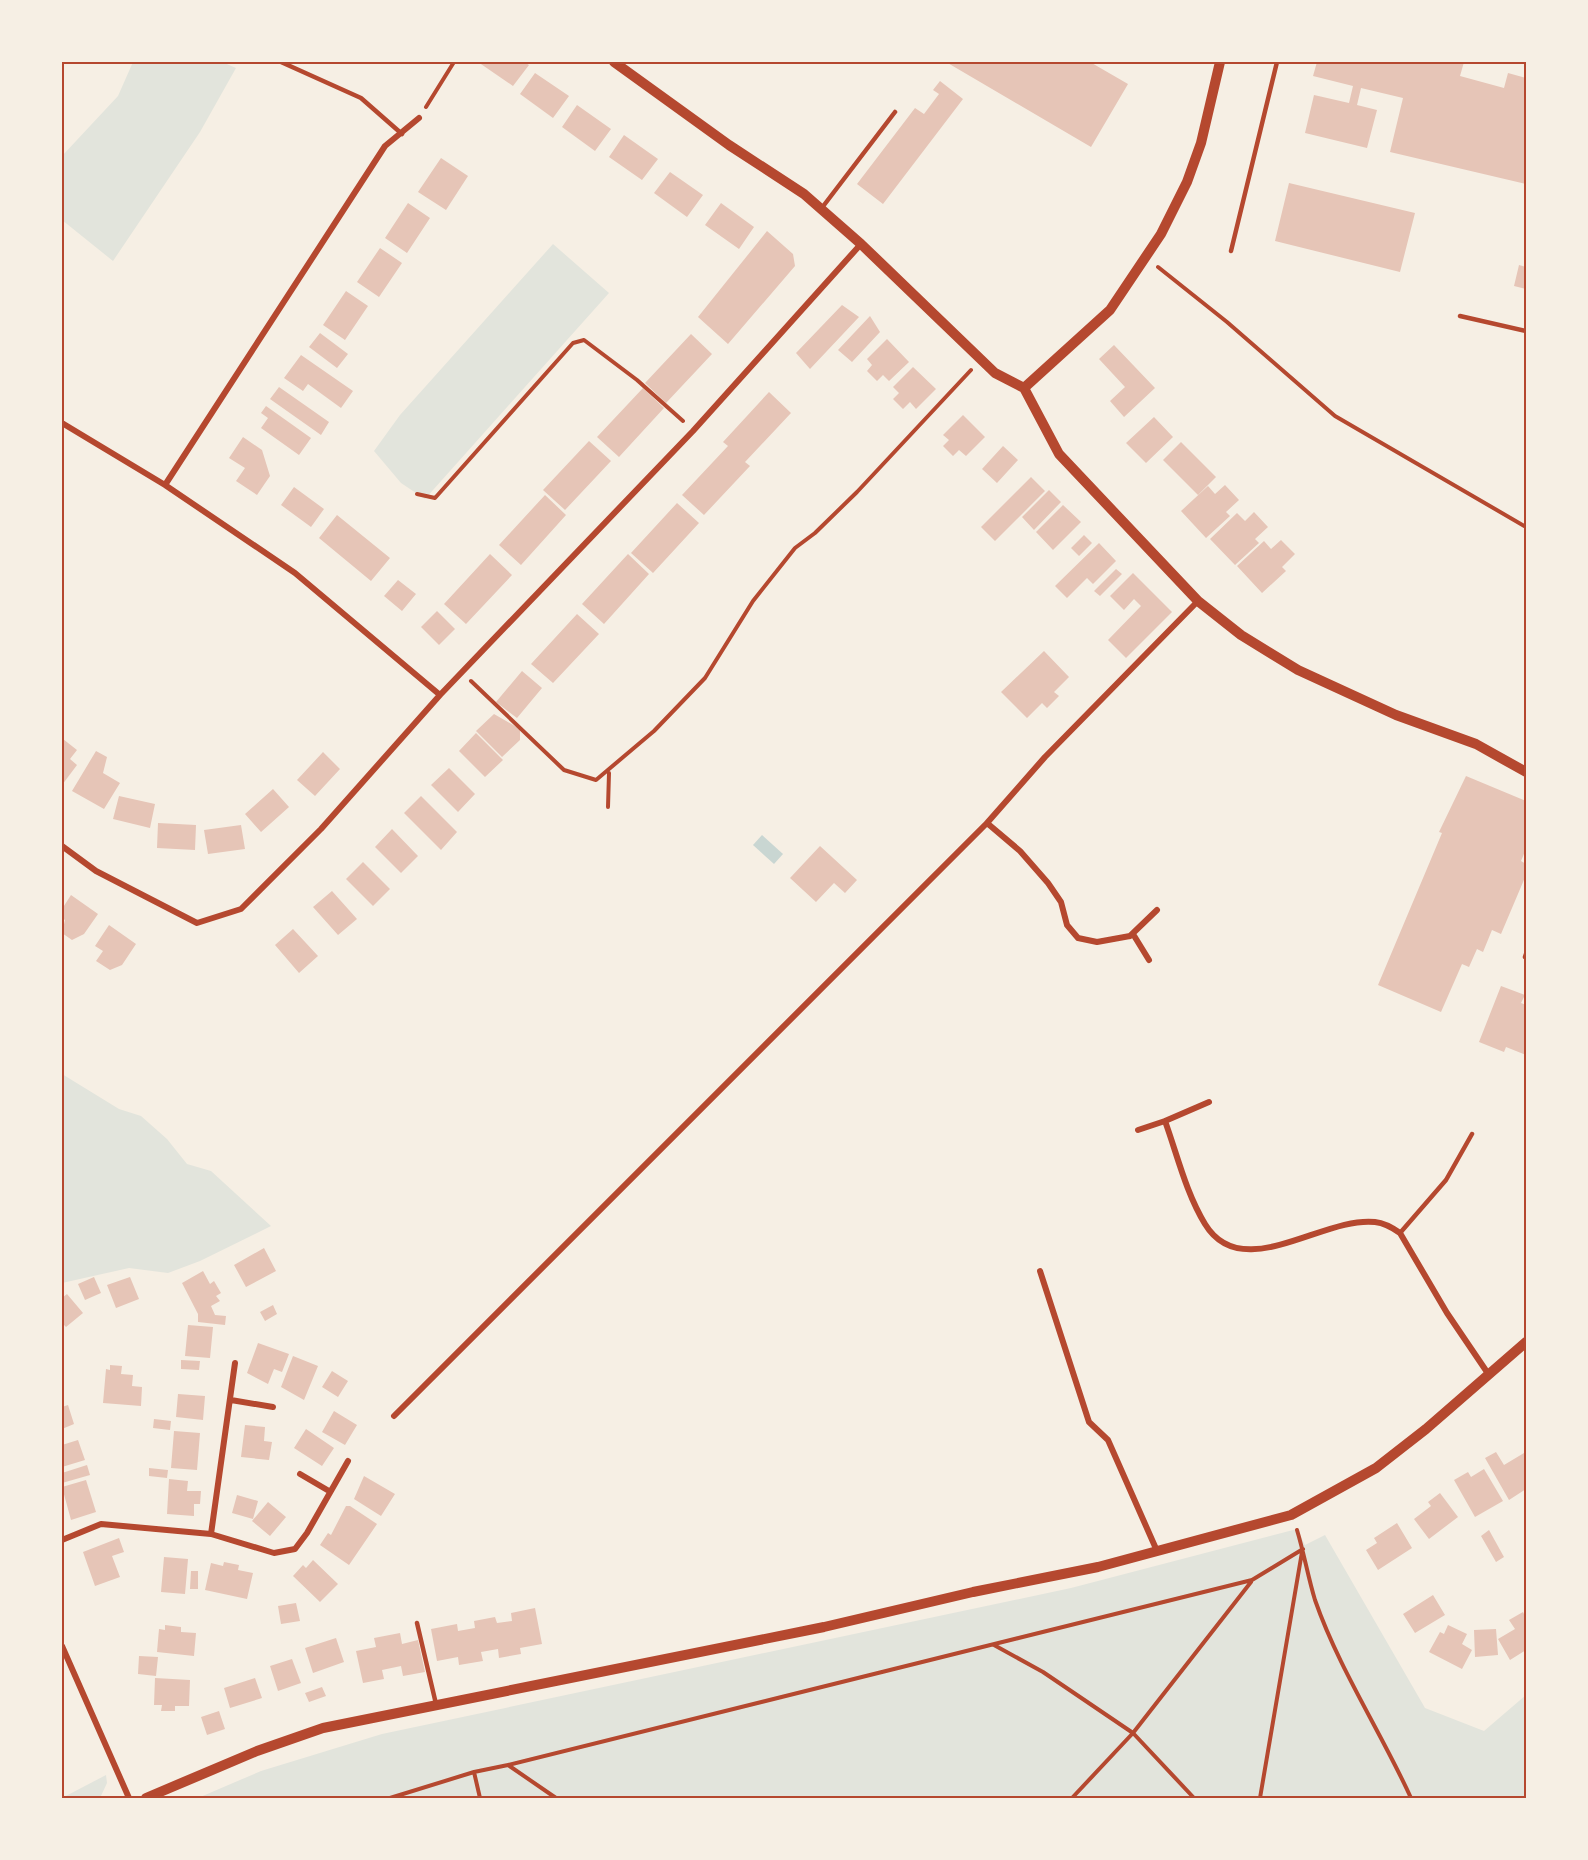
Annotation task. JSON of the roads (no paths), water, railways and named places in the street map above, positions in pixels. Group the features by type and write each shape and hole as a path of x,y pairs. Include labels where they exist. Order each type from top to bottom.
{"street":[{"path":"614,62 821,209 861,244 995,373 1024,388 1059,454 1198,601 1241,635 1298,670 1396,715 1476,744 1527,772"},
{"path":"1024,388 1110,310 1161,234 1187,182 1201,143 1220,62"},
{"path":"165,485 386,146 419,118"},
{"path":"62,846 96,871 197,923 241,909 321,829 440,695 693,431 861,244"},
{"path":"62,423 165,485 295,573 440,695"},
{"path":"394,1416 987,823 1046,757 1198,601"},
{"path":"987,823 1020,851 1048,883 1061,902 1067,925 1078,938 1097,942 1133,934 1149,960"},
{"path":"1130,936 1157,910"},
{"path":"1138,1130 1209,1102"},
{"path":"1165,1120 1192,1197 1205,1225 1221,1242 1239,1251 1273,1247 1316,1233 1374,1222 1400,1233 1447,1313 1490,1376"},
{"path":"1040,1271 1089,1422 1108,1440 1157,1551"},
{"path":"146,1798 257,1751 322,1728 824,1627 973,1592 1098,1567 1291,1515 1376,1468 1490,1376 1527,1342"},
{"path":"212,1534 236,1363"},
{"path":"231,1400 273,1407"},
{"path":"62,1540 101,1524 212,1534 274,1553 295,1549 348,1461"},
{"path":"300,1473 329,1491"},
{"path":"62,1646 129,1798"}],"lane":[{"path":"281,62 361,98 402,134"},
{"path":"1231,251 1277,62"},
{"path":"821,209 895,112"},
{"path":"1460,316 1527,331"},
{"path":"1400,1233 1446,1180 1472,1134"},
{"path":"417,1623 436,1704"}]}
